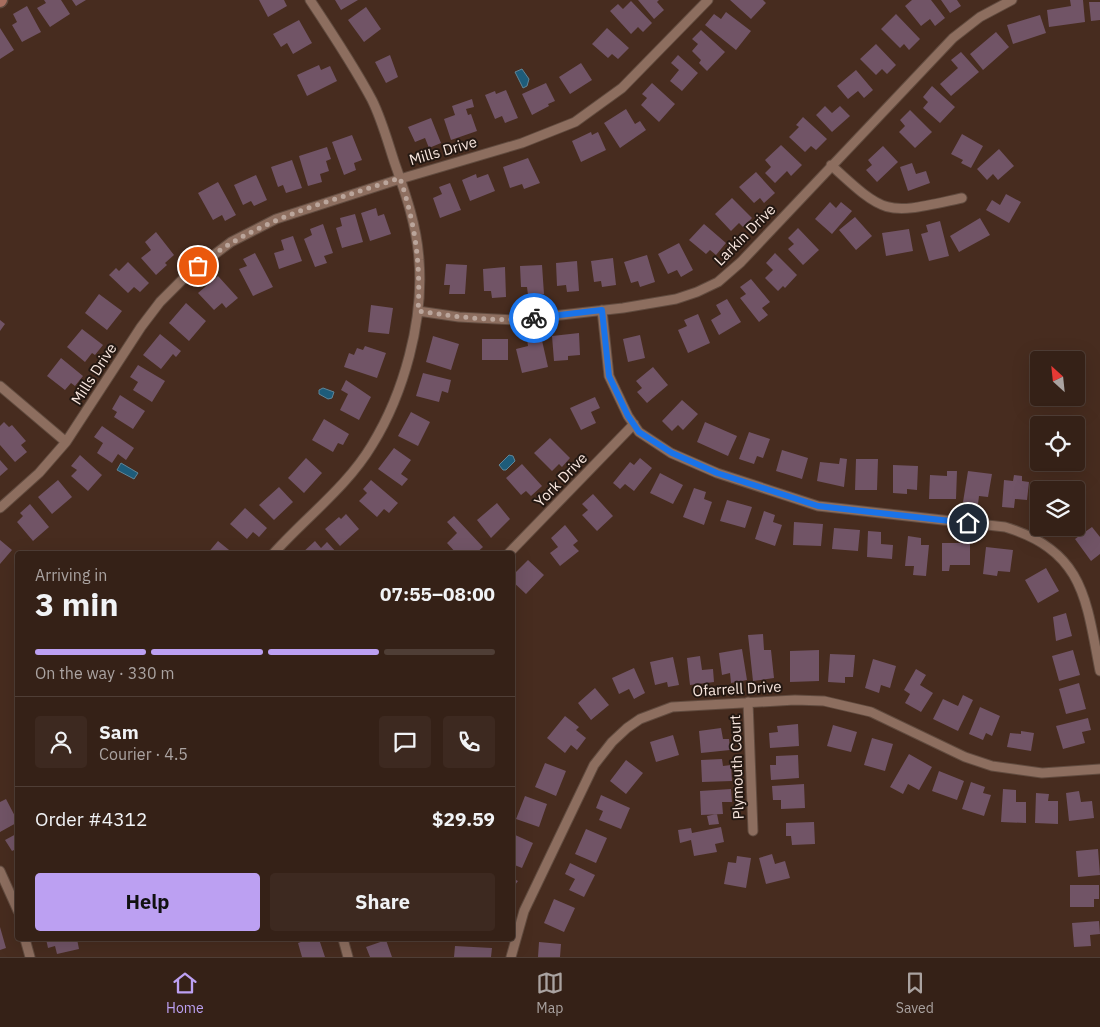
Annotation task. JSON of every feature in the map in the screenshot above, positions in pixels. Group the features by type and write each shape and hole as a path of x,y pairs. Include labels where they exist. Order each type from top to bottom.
{"street":[{"path":"276,551 338,490 372,445 394,402 403,378 418,311 419,259 414,227 400,178 373,101 310,0"},
{"name":"Mills Drive","path":"0,508 40,473 66,442 141,327 160,302 187,275 231,242 276,219 400,178 522,143 575,122 622,88 708,0"},
{"name":"Larkin Drive","path":"418,311 459,317 517,320 676,299 718,282 741,262 953,38 997,3 1012,0"},
{"path":"831,165 875,204 889,208 905,210 962,198"},
{"path":"602,310 609,376 639,432 672,453 717,473 818,506 1005,526 1033,536 1056,552 1077,578 1090,619 1100,670"},
{"path":"0,386 66,442"},
{"name":"York Drive","path":"511,551 634,424"},
{"name":"Ofarrell Drive","path":"511,957 519,926 528,902 587,778 612,742 640,719 672,707 795,700 824,701 848,706 896,722 965,757 1017,771 1068,773 1100,769"},
{"name":"Plymouth Court","path":"748,702 753,831"},
{"path":"0,872 15,904"},
{"path":"8,886 15,884"},
{"path":"26,941 30,957"},
{"path":"344,941 348,957"}],"water":[{"path":"522,69 529,79 527,86 523,88 515,72"},
{"path":"323,388 334,392 332,398 328,399 319,394 319,390"},
{"path":"509,455 513,456 515,461 506,470 503,470 499,465"},
{"path":"121,463 138,473 134,479 117,470"}],"building":[{"path":"44,0 61,0 70,14 50,27 37,8 46,3"},
{"path":"72,0 86,0 76,6"},
{"path":"259,0 284,0 287,6 268,17"},
{"path":"335,0 358,0 341,10"},
{"path":"638,0 659,0 657,2 664,10 654,19"},
{"path":"730,0 763,0 766,3 751,19"},
{"path":"912,0 931,0 945,18 935,26 930,19 921,26 905,6"},
{"path":"941,0 957,0 961,6 950,13"},
{"path":"1070,0 1083,0 1085,22 1049,27 1047,10 1071,6"},
{"path":"631,1 652,23 643,32 638,27 631,34 610,11 618,4 623,9"},
{"path":"1089,2 1100,2 1100,20 1091,21"},
{"path":"27,6 41,32 22,42 12,25 17,22 13,14"},
{"path":"366,7 381,29 364,42 348,20"},
{"path":"726,12 751,31 736,50 705,25 714,14 721,19"},
{"path":"896,14 920,39 909,50 904,44 900,48 881,29"},
{"path":"1040,15 1046,33 1013,44 1007,25"},
{"path":"299,20 312,43 293,54 287,43 281,47 273,34"},
{"path":"0,28 14,50 0,59"},
{"path":"607,28 629,48 618,59 612,54 608,58 592,44"},
{"path":"701,30 725,52 707,71 699,63 701,60 692,51 698,44 692,39"},
{"path":"996,32 1009,47 983,70 970,54"},
{"path":"876,44 896,65 887,74 882,69 876,75 860,59"},
{"path":"961,52 979,72 951,96 940,84 958,68 951,60"},
{"path":"390,55 398,77 386,83 375,62"},
{"path":"678,55 698,73 682,91 670,81 679,70 671,63"},
{"path":"581,63 592,80 570,94 559,77"},
{"path":"319,65 321,70 330,66 337,81 307,96 297,75"},
{"path":"856,70 873,90 864,98 858,91 848,99 837,86"},
{"path":"546,83 555,101 532,115 522,94"},
{"path":"652,83 675,104 659,122 641,105 647,98 642,94"},
{"path":"932,86 955,107 940,123 923,108 928,102 923,97"},
{"path":"506,90 518,118 505,123 502,116 495,119 485,95 495,91 496,94"},
{"path":"472,99 474,107 466,109 468,115 471,114 477,131 451,140 444,119 455,115 452,106"},
{"path":"825,106 832,113 840,106 850,116 832,132 816,115"},
{"path":"626,109 635,124 640,121 646,130 620,148 604,123"},
{"path":"910,110 932,132 915,148 899,132 905,126 900,120"},
{"path":"803,117 827,139 816,150 811,146 805,152 789,137 799,127 796,125"},
{"path":"431,118 441,143 429,148 425,138 415,142 408,127"},
{"path":"591,132 592,135 598,132 606,150 581,162 572,141"},
{"path":"962,134 983,146 971,168 961,163 963,160 951,154"},
{"path":"352,135 362,160 354,163 356,170 344,175 332,142"},
{"path":"781,145 802,165 791,176 787,171 775,183 765,173 771,167 765,160"},
{"path":"883,146 898,162 877,182 866,170 872,165 868,160"},
{"path":"327,147 331,159 326,161 329,171 320,174 322,182 308,186 299,156"},
{"path":"999,149 1014,166 998,180 993,174 987,180 977,169"},
{"path":"528,158 540,183 524,189 522,184 510,188 503,167"},
{"path":"292,160 302,188 286,193 283,185 278,187 271,167"},
{"path":"912,163 916,174 926,171 930,183 908,191 900,167"},
{"path":"756,172 775,193 764,203 760,198 754,203 739,187"},
{"path":"476,174 477,178 488,174 495,191 470,201 462,180"},
{"path":"256,175 267,200 254,206 251,201 243,205 234,185"},
{"path":"218,182 236,215 225,221 222,215 213,220 198,193"},
{"path":"450,183 461,210 440,218 433,198 442,194 439,187"},
{"path":"1006,194 1021,202 1009,223 986,210 992,200 1000,205"},
{"path":"732,198 752,218 743,227 739,223 731,231 715,214"},
{"path":"830,202 836,208 841,202 852,211 832,234 815,219"},
{"path":"376,208 378,216 384,214 391,234 370,241 361,213"},
{"path":"355,214 363,242 342,248 336,228 342,226 340,218"},
{"path":"855,217 872,236 856,250 839,230"},
{"path":"980,218 990,235 959,252 950,236"},
{"path":"940,221 949,256 929,261 921,234 928,232 926,225"},
{"path":"323,224 333,253 324,256 327,263 315,267 304,239 312,235 310,229"},
{"path":"704,224 726,243 716,255 710,250 706,254 689,240"},
{"path":"798,228 819,250 803,265 788,249 794,244 788,238"},
{"path":"909,229 913,251 886,256 882,233"},
{"path":"156,232 174,255 156,275 141,258 151,250 145,242"},
{"path":"293,236 302,261 279,269 274,253 284,250 281,240"},
{"path":"679,243 693,270 681,277 677,270 668,274 658,254"},
{"path":"255,253 273,287 253,296 239,269 247,266 243,259"},
{"path":"775,253 797,275 785,288 783,286 778,291 765,278 773,270 766,263"},
{"path":"647,255 655,282 640,287 638,281 631,283 624,262"},
{"path":"613,258 616,285 602,287 601,281 594,282 591,261"},
{"path":"577,261 579,291 567,292 566,285 557,286 556,263"},
{"path":"128,262 149,283 140,292 134,287 128,293 109,275 116,268 119,271"},
{"path":"446,264 467,265 465,294 449,294 450,285 444,285"},
{"path":"542,265 544,294 528,295 527,287 521,287 520,266"},
{"path":"505,267 506,297 492,298 491,291 484,291 483,269"},
{"path":"218,276 238,298 226,308 222,303 214,310 198,293"},
{"path":"751,279 770,302 762,308 768,315 759,322 740,298 746,294 740,287"},
{"path":"99,294 122,311 107,330 85,313"},
{"path":"727,299 741,322 719,335 711,320 721,314 716,305"},
{"path":"186,303 206,321 189,341 169,323"},
{"path":"371,305 393,308 389,334 368,332"},
{"path":"698,314 710,343 688,353 678,330 687,326 684,320"},
{"path":"0,320 5,324 0,331"},
{"path":"82,329 103,345 95,355 92,353 85,362 67,347"},
{"path":"579,333 580,355 568,356 568,360 554,361 552,336"},
{"path":"160,334 181,351 176,357 173,354 161,369 143,355"},
{"path":"640,335 645,358 628,362 623,339"},
{"path":"433,336 459,344 451,370 426,362"},
{"path":"541,336 548,367 522,373 516,349 528,346 527,339"},
{"path":"482,339 508,339 508,360 482,360"},
{"path":"365,346 386,353 377,378 344,367 349,353 354,355 357,348 363,350"},
{"path":"61,358 83,376 75,386 71,383 65,390 47,376"},
{"path":"138,365 165,381 152,402 133,390 138,382 130,377"},
{"path":"653,367 668,385 647,403 637,392 642,388 636,381"},
{"path":"423,373 451,380 448,393 442,391 439,402 416,396"},
{"path":"346,380 371,397 359,420 340,410 348,394 341,390"},
{"path":"120,395 145,411 133,429 114,417 117,412 112,409"},
{"path":"595,397 600,408 591,412 596,423 581,430 570,408"},
{"path":"682,400 698,414 683,430 678,425 672,431 662,421"},
{"path":"411,412 430,422 418,446 398,436"},
{"path":"324,419 349,434 343,445 338,443 333,452 312,440"},
{"path":"4,422 9,427 12,425 26,441 21,445 27,452 15,462 0,445 0,426"},
{"path":"705,422 737,436 728,456 697,442"},
{"path":"102,426 134,448 126,460 118,454 112,463 97,453 103,443 94,437"},
{"path":"749,432 770,439 763,458 757,456 754,464 739,459"},
{"path":"550,438 570,458 562,467 559,464 552,471 534,453"},
{"path":"394,448 411,460 401,474 408,479 402,486 378,469"},
{"path":"782,450 808,458 802,479 776,471"},
{"path":"80,455 102,475 88,491 71,476 77,470 71,466"},
{"path":"306,458 322,473 304,493 288,478"},
{"path":"640,458 652,468 634,491 625,484 620,489 613,483 630,462 634,465"},
{"path":"840,458 847,459 844,487 817,481 820,462 839,464"},
{"path":"856,459 878,459 877,490 855,490"},
{"path":"0,460 8,469 0,476"},
{"path":"522,464 542,486 531,496 526,491 521,495 506,478"},
{"path":"893,465 918,466 917,490 907,489 907,494 893,493"},
{"path":"947,471 957,471 956,499 929,499 930,475 947,476"},
{"path":"968,471 992,474 988,497 979,496 978,504 963,502"},
{"path":"660,473 683,485 673,504 650,493"},
{"path":"1014,475 1022,476 1022,481 1029,482 1027,500 1015,499 1014,508 1002,507 1004,480 1013,481"},
{"path":"58,480 72,497 52,514 38,497"},
{"path":"371,480 398,503 389,513 384,509 377,517 359,501 367,493 363,489"},
{"path":"279,487 293,502 274,520 259,505"},
{"path":"694,488 706,492 704,499 712,502 704,525 683,517"},
{"path":"593,494 613,516 597,531 582,515 588,510 582,504"},
{"path":"727,500 752,507 745,528 720,521"},
{"path":"497,503 510,519 491,538 477,520"},
{"path":"30,504 49,527 33,541 17,522 23,516 20,513"},
{"path":"245,508 267,528 259,537 253,532 247,539 230,524"},
{"path":"764,511 775,515 773,522 782,525 775,546 755,539"},
{"path":"346,514 359,529 340,546 325,529 339,517 341,519"},
{"path":"454,516 483,547 478,551 454,551 447,543 457,533 447,522"},
{"path":"794,522 823,524 821,546 793,545"},
{"path":"565,525 578,541 573,545 579,551 560,566 550,553 558,547 551,538"},
{"path":"1092,527 1100,537 1100,554 1091,561 1075,539 1079,536 1085,536 1085,532"},
{"path":"834,528 860,530 858,551 832,549"},
{"path":"868,531 881,532 881,544 893,545 892,559 867,557"},
{"path":"908,536 921,538 921,545 929,545 926,576 913,575 914,566 905,566"},
{"path":"0,540 12,550 0,564"},
{"path":"218,541 230,551 210,551"},
{"path":"315,541 321,548 327,542 335,551 304,551"},
{"path":"942,543 970,543 970,565 950,565 949,571 942,571"},
{"path":"986,547 1013,550 1010,572 998,571 997,576 983,574"},
{"path":"528,560 544,575 526,594 515,584 515,573"},
{"path":"1046,568 1059,591 1038,603 1025,580"},
{"path":"1066,613 1072,636 1056,641 1053,617"},
{"path":"763,634 764,650 771,650 774,678 753,681 748,635"},
{"path":"742,649 747,680 731,683 730,673 722,675 719,653"},
{"path":"819,650 819,681 790,682 790,651"},
{"path":"1073,650 1080,675 1059,681 1052,656"},
{"path":"830,654 855,655 853,677 845,677 845,683 828,682"},
{"path":"700,656 702,670 713,669 714,682 690,685 687,658"},
{"path":"673,657 679,685 668,687 667,682 655,685 650,662"},
{"path":"873,659 896,666 890,688 881,685 879,693 865,688"},
{"path":"634,668 645,693 634,699 629,689 619,694 612,678"},
{"path":"916,669 926,675 920,685 933,693 921,712 905,703 910,694 904,690"},
{"path":"1079,683 1086,709 1066,714 1059,689"},
{"path":"595,688 609,705 591,720 578,703"},
{"path":"963,695 973,700 958,731 933,719 943,699 958,706"},
{"path":"980,707 1000,716 992,736 986,733 983,740 969,734"},
{"path":"565,716 579,727 576,730 586,738 577,750 571,745 565,753 547,738"},
{"path":"1088,718 1091,730 1082,732 1085,743 1063,749 1056,726"},
{"path":"798,724 799,746 770,748 769,733 778,732 777,726"},
{"path":"833,725 857,732 851,752 827,746"},
{"path":"721,728 723,739 729,739 730,750 701,753 699,731"},
{"path":"1021,731 1034,733 1031,751 1007,747 1010,733 1021,734"},
{"path":"673,735 679,755 656,762 650,742"},
{"path":"872,738 893,744 885,771 864,765"},
{"path":"909,754 932,767 919,790 908,784 903,794 890,787"},
{"path":"798,755 799,778 771,780 770,765 776,765 776,756"},
{"path":"722,759 723,766 731,765 732,781 702,782 701,760"},
{"path":"626,760 643,773 626,794 610,781"},
{"path":"545,763 566,771 556,796 535,787"},
{"path":"939,771 964,781 957,800 932,791"},
{"path":"971,782 985,787 983,793 991,795 984,816 962,809"},
{"path":"804,784 805,808 781,809 781,800 773,800 772,786"},
{"path":"731,789 732,802 722,802 723,814 701,815 700,791"},
{"path":"1003,789 1016,790 1016,802 1026,802 1026,823 1001,822"},
{"path":"1079,791 1081,802 1092,801 1094,818 1069,821 1066,793"},
{"path":"1036,793 1049,794 1048,801 1058,801 1058,824 1035,823"},
{"path":"601,795 630,808 621,829 599,820 603,811 596,808"},
{"path":"525,796 547,804 539,827 516,819"},
{"path":"6,799 15,816 15,824 0,832 0,802"},
{"path":"717,814 719,824 709,825 707,816"},
{"path":"814,822 815,844 792,845 791,836 786,836 786,823"},
{"path":"721,827 724,842 715,844 717,852 694,856 691,840 680,843 678,830 691,828 692,833"},
{"path":"586,829 607,838 596,863 575,854"},
{"path":"15,835 15,850 12,851 5,840"},
{"path":"515,835 533,843 522,868 515,865"},
{"path":"1098,849 1100,875 1078,877 1076,851"},
{"path":"772,854 775,864 785,861 790,878 766,884 759,858"},
{"path":"737,856 751,858 746,888 724,884 728,862 736,863"},
{"path":"570,863 595,875 584,897 569,890 575,879 565,874"},
{"path":"1070,885 1099,885 1099,899 1094,899 1094,907 1070,907"},
{"path":"554,899 575,908 564,932 544,923"},
{"path":"1099,921 1100,934 1090,935 1091,946 1074,947 1072,923"},
{"path":"0,927 6,948 0,950"},
{"path":"46,941 77,941 79,949 57,954 55,946 48,948"},
{"path":"320,941 325,957 302,957 298,943"},
{"path":"386,941 392,957 370,957 366,947"},
{"path":"539,942 561,944 560,957 538,957"},
{"path":"455,946 492,948 491,957 454,957"}],"way so far":[{"path":"198,266 253,229 276,219 400,178 414,227 419,259 418,311 471,318 517,320 534,318"}],"route":[{"path":"534,318 602,310 606,363 609,376 628,416 639,432 672,453 717,473 818,506 968,523"}]}
